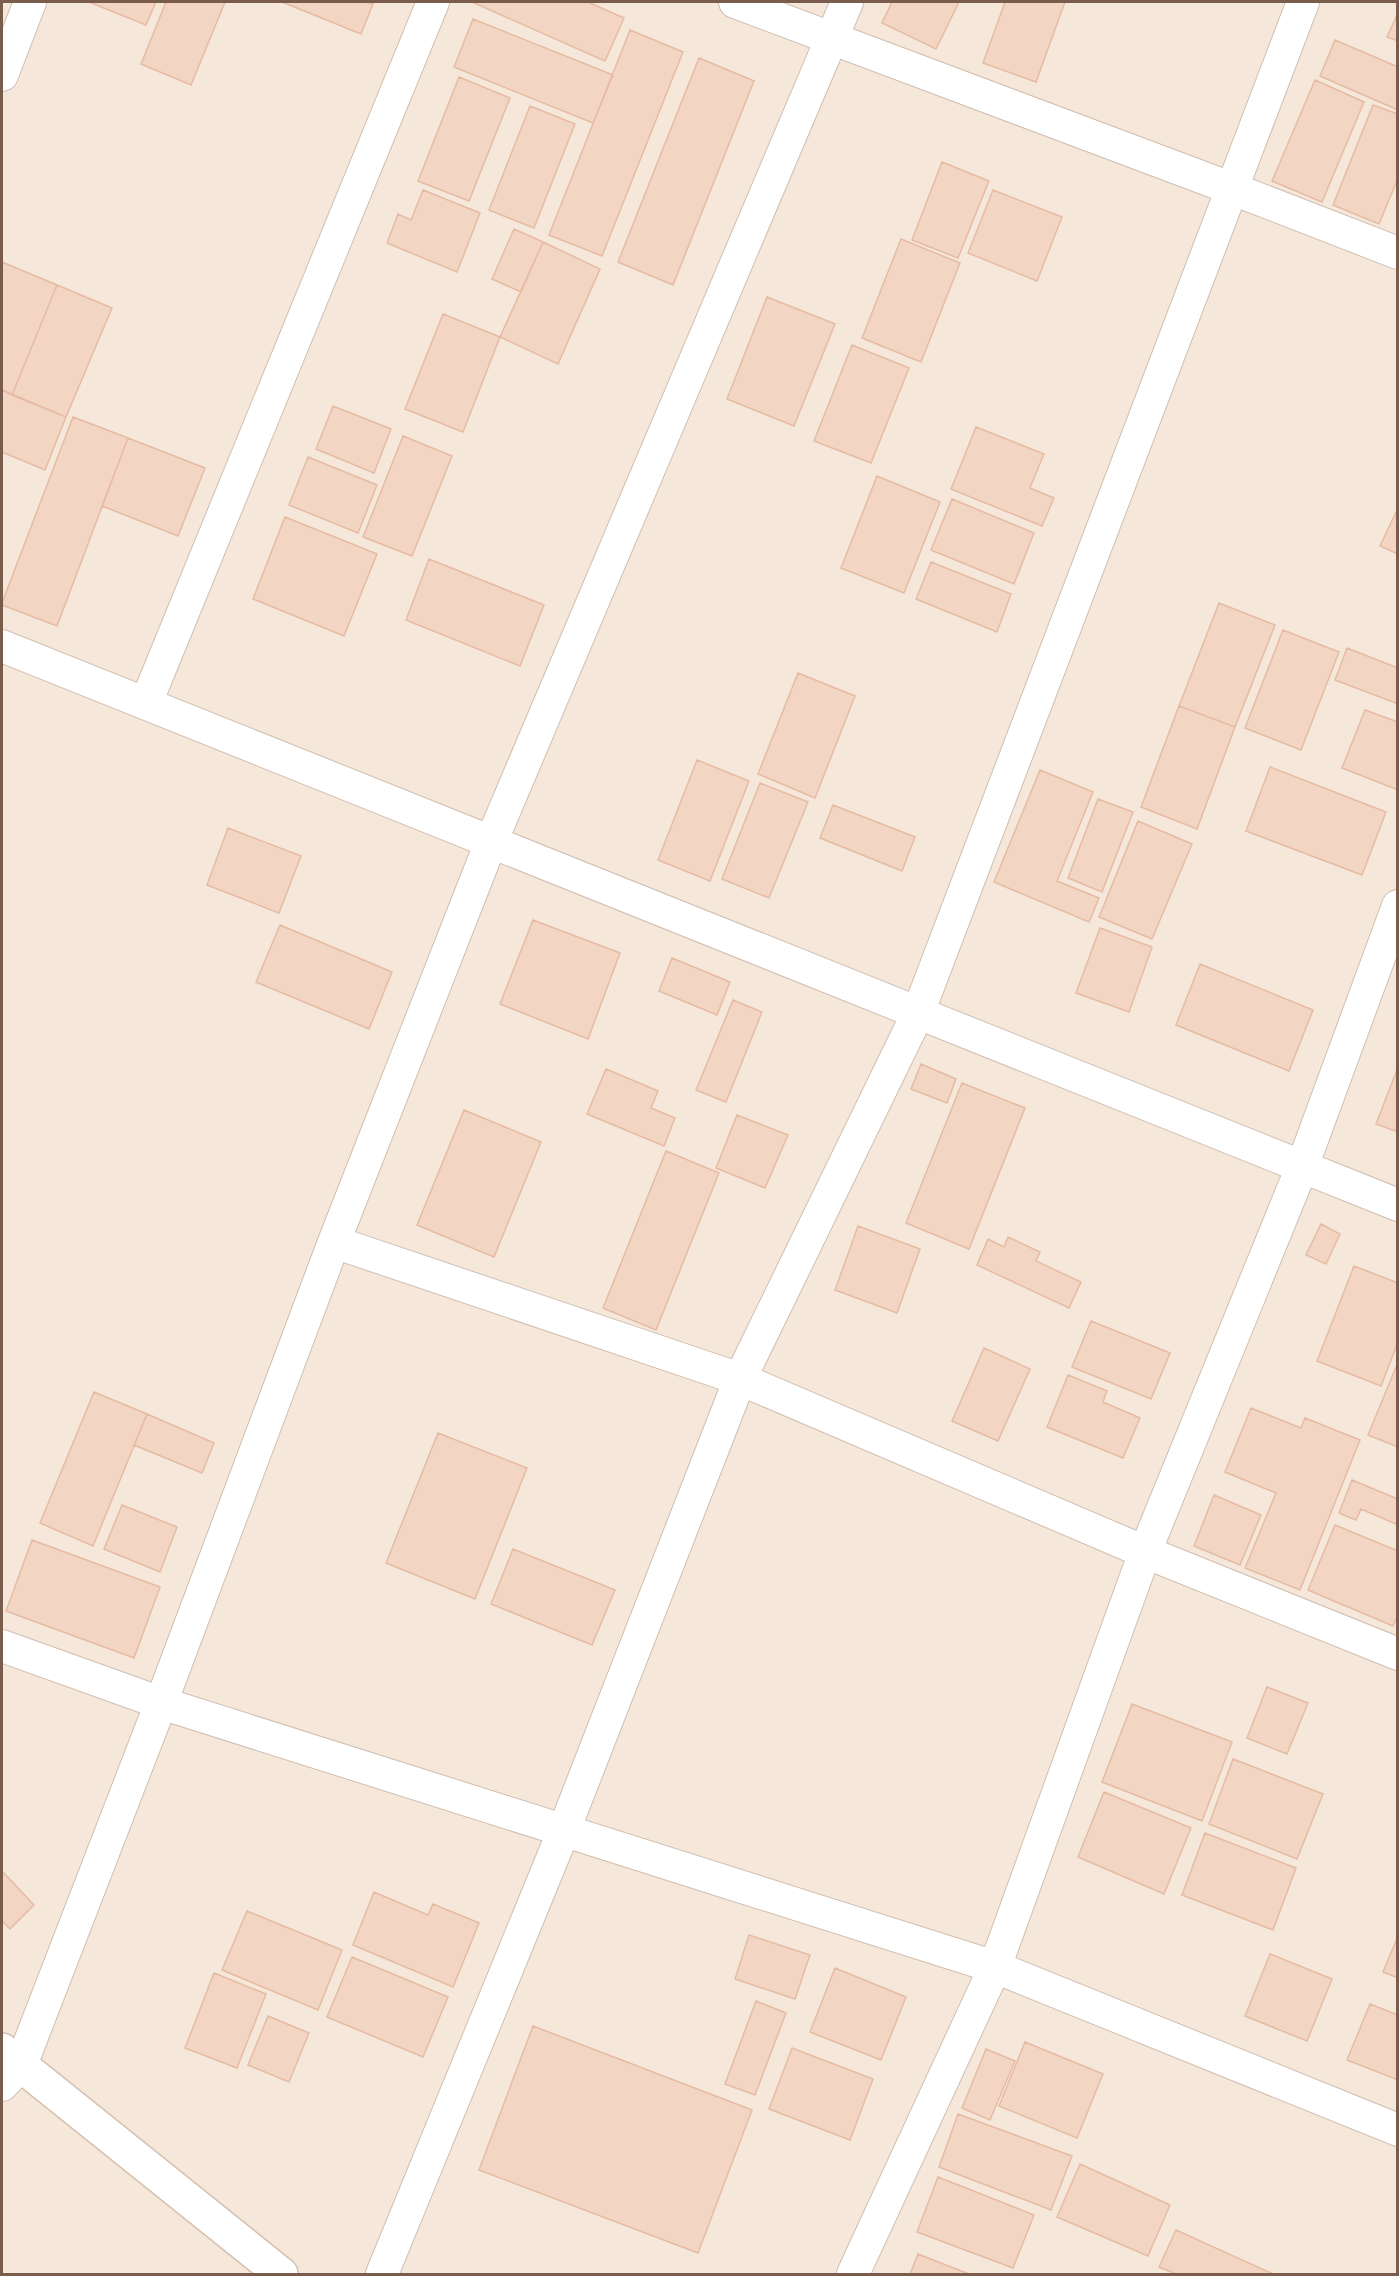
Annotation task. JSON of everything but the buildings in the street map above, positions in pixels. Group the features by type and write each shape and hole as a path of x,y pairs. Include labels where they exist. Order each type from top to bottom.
{"street":[{"path":"2,75 30,2"},
{"path":"146,703 432,2"},
{"path":"735,2 1398,253"},
{"path":"281,2274 8,2067 161,1703 334,1242 491,842 847,2"},
{"path":"382,2274 564,1830 740,1379 918,1013 1303,2"},
{"path":"2,645 1398,1205"},
{"path":"853,2274 995,1967 1145,1552 1302,1167 1398,906"},
{"path":"334,1242 740,1379 1145,1552 1398,1654"},
{"path":"2,1646 161,1703 995,1967 1398,2130"}],"shaded area":[{"path":"2,2 1397,2 1397,2274 2,2274"}]}
